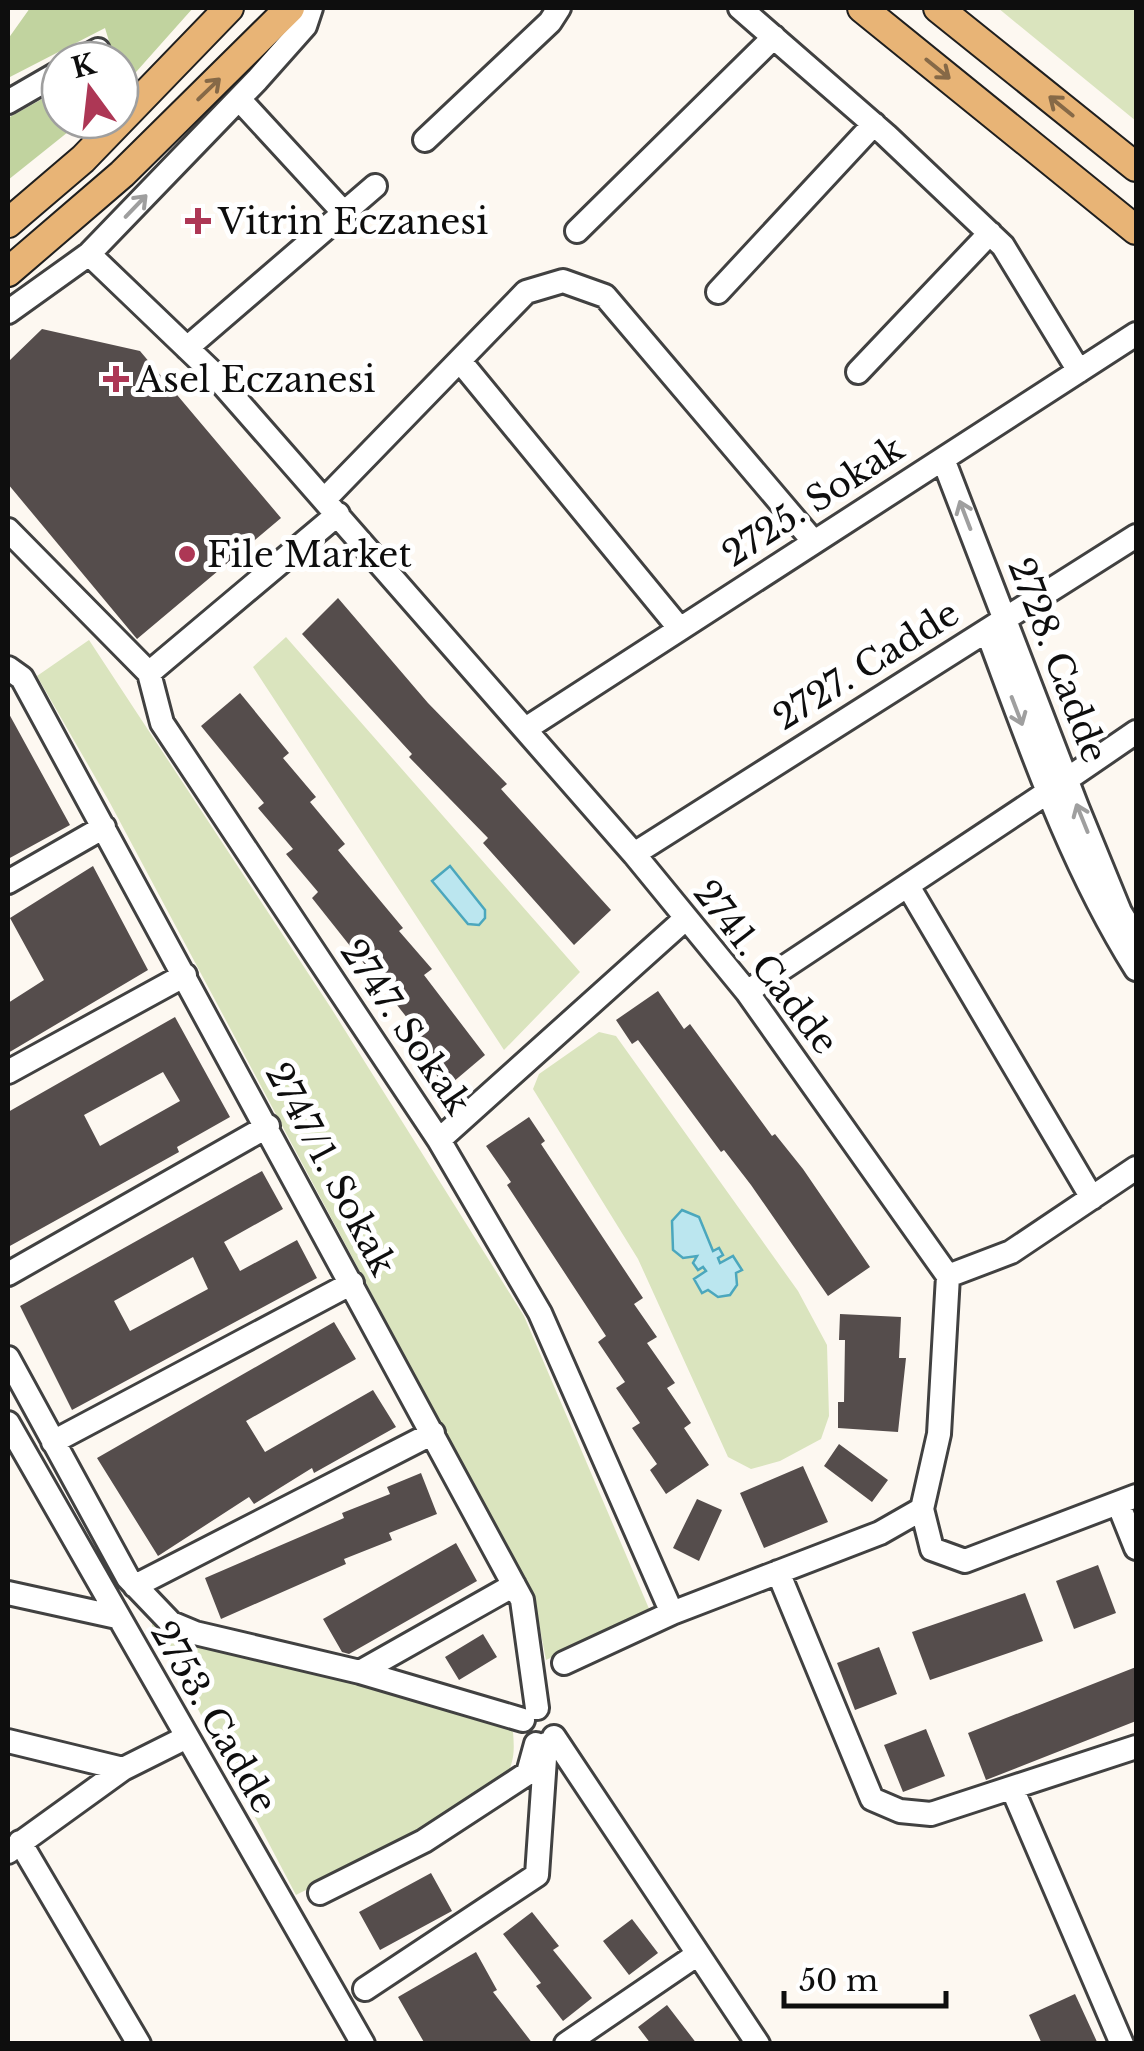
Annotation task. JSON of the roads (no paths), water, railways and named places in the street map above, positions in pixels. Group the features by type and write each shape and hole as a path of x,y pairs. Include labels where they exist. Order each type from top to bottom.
{"main road":[{"path":"8,223 83,159 230,8"},
{"path":"8,272 122,174 290,8"},
{"path":"862,8 1136,230"},
{"path":"938,8 1136,168"}],"street":[{"path":"8,312 89,254 305,26 311,8"},
{"path":"425,140 550,22 559,8"},
{"path":"740,8 874,124 1003,246 1078,371"},
{"path":"577,231 774,37"},
{"path":"8,102 40,84"},
{"path":"239,99 344,213"},
{"path":"718,292 874,124"},
{"path":"188,348 375,186"},
{"path":"858,372 990,233"},
{"name":"2741. Cadde","path":"89,254 188,348 332,506 634,854 684,920 748,992 948,1276"},
{"path":"8,530 149,673 332,506 526,292 563,280 605,296 814,542"},
{"name":"2725. Sokak","path":"527,728 1136,334"},
{"path":"460,361 680,628"},
{"name":"2728. Cadde","path":"943,459 996,625 1057,786 1094,898 1136,968"},
{"name":"2727. Cadde","path":"634,854 1136,536"},
{"name":"2747. Sokak","path":"149,673 162,723 439,1140 540,1313 672,1613"},
{"name":"2747/1. Sokak","path":"12,677 104,827 522,1600 530,1714"},
{"path":"748,992 1136,732"},
{"name":"2728. Cadde","path":"1057,786 1136,938"},
{"path":"8,882 104,827"},
{"path":"908,886 1092,1198"},
{"path":"439,1140 684,920"},
{"path":"8,1072 185,974"},
{"path":"8,1274 268,1126"},
{"path":"1136,1168 1011,1252 948,1276 940,1434 922,1509 932,1549 964,1561 1127,1500 1136,1548"},
{"path":"53,1442 352,1283"},
{"path":"8,1358 135,1586 171,1623 195,1633 530,1714 544,1708 554,1719 528,1773 424,1842 320,1893"},
{"name":"2753. Cadde","path":"8,1422 363,2044"},
{"path":"135,1586 432,1433"},
{"path":"564,1663 672,1613 880,1533 922,1509"},
{"path":"778,1572 872,1799 900,1811 931,1814 1136,1747"},
{"path":"360,1672 514,1585"},
{"path":"8,1594 117,1617"},
{"path":"140,2044 14,1847 123,1770 185,1738"},
{"path":"8,1741 123,1770"},
{"path":"545,1742 597,1796 758,2044"},
{"path":"365,1989 537,1875 545,1742"},
{"path":"1012,1788 1122,2044"},
{"path":"566,2044 698,1954"}],"water":[{"path":"450,866 485,910 479,925 468,924 432,881"},
{"path":"682,1210 699,1217 713,1251 719,1248 723,1255 718,1258 720,1263 733,1256 742,1270 736,1273 737,1285 730,1295 718,1297 708,1290 702,1293 694,1279 706,1271 703,1267 698,1270 693,1263 697,1256 683,1258 673,1250 672,1221"}],"place":[{"name":"Vitrin Eczanesi","path":"198,221"},
{"name":"Asel Eczanesi","path":"116,379"},
{"name":"File Market","path":"187,554"}]}
